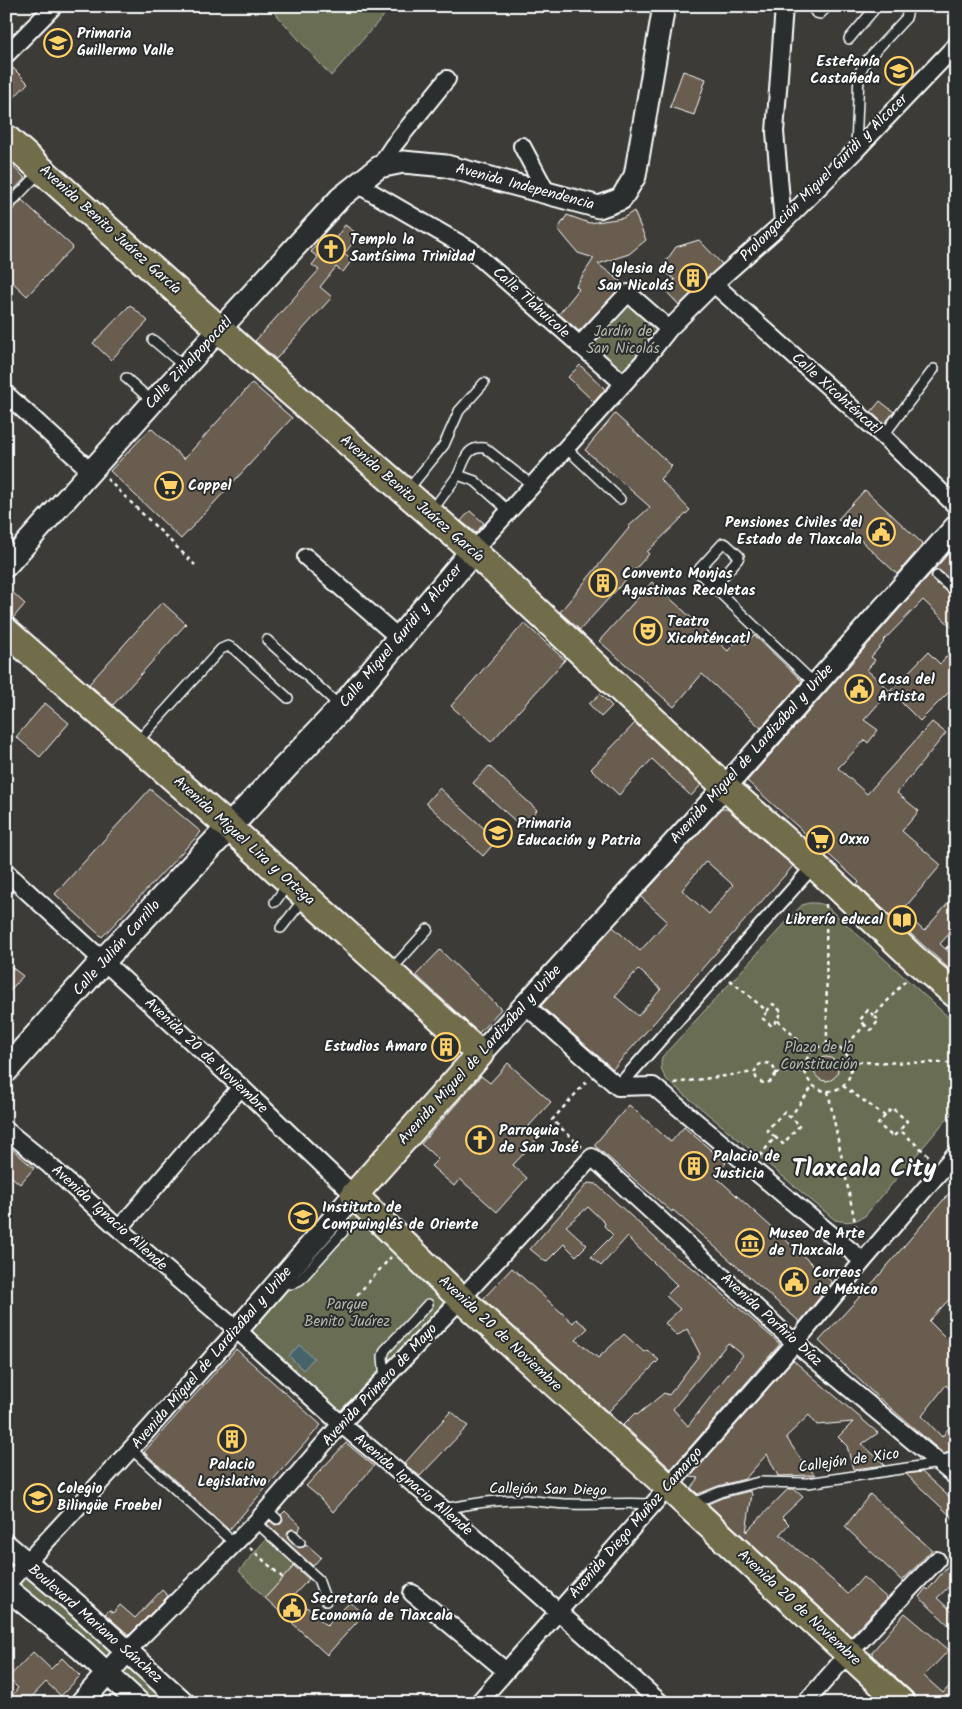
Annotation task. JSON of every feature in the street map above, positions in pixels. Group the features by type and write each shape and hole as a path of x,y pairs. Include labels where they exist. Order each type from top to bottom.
{"main road":[{"name":"Avenida Benito Juárez García","path":"6,138 220,330 473,551 725,787 820,870"},
{"name":"Calle Miguel Guridi y Alcocer","path":"229,827 342,707 473,551"},
{"name":"Avenida Miguel Lira y Ortega","path":"6,631 229,827 290,893 389,972 480,1054"},
{"name":"Calle Julián Carrillo","path":"6,1070 103,961 229,827"},
{"path":"820,870 920,964 956,995"},
{"name":"Avenida Miguel de Lardizábal y Uribe","path":"354,1196 480,1054"},
{"name":"Avenida 20 de Noviembre","path":"354,1196 660,1495 687,1505 902,1703"}],"street":[{"path":"6,55 54,6"},
{"name":"Avenida Independencia","path":"379,167 403,162 446,166 599,207 621,199 634,176 664,6"},
{"path":"783,223 775,132 787,9"},
{"name":"Prolongación Miguel Guridi y Alcocer","path":"669,329 714,284 783,223 956,45"},
{"path":"379,167 393,146 447,80"},
{"path":"522,146 547,193"},
{"name":"Calle Zitlalpopocatl","path":"6,566 340,198 379,167"},
{"name":"Calle Tlahuicole","path":"357,184 471,250 623,384"},
{"name":"Calle Xicohténcatl","path":"714,284 883,436 956,506"},
{"path":"579,346 628,293 669,329"},
{"name":"Calle Miguel Guridi y Alcocer","path":"473,551 623,384 669,329"},
{"path":"6,394 94,470"},
{"name":"Avenida Miguel de Lardizábal y Uribe","path":"480,1054 725,787 815,684 930,570 956,526"},
{"path":"306,557 399,638"},
{"path":"618,1087 720,972 820,870"},
{"name":"Avenida 20 de Noviembre","path":"6,872 240,1087 354,1196"},
{"path":"525,1005 618,1087 653,1086 862,1261"},
{"path":"119,1229 240,1087"},
{"name":"Avenida Ignacio Allende","path":"6,1130 49,1165 341,1424 443,1509 661,1703"},
{"path":"795,1343 862,1261 956,1153"},
{"name":"Avenida Primero de Mayo","path":"81,1703 127,1651 237,1541 267,1517 341,1424 385,1380 592,1157"},
{"name":"Avenida Porfirio Díaz","path":"592,1157 795,1343 956,1476"},
{"name":"Avenida Miguel de Lardizábal y Uribe","path":"6,1586 131,1449 354,1196"},
{"name":"Avenida Diego Muñoz Camargo","path":"478,1703 795,1343"},
{"name":"Boulevard Mariano Sánchez","path":"6,1545 78,1605 184,1703"},
{"path":"805,1703 936,1560"},
{"name":"Boulevard Mariano Sánchez","path":"6,1586 81,1649 139,1703"},
{"path":"412,1592 506,1671"}],"lane":[{"path":"811,6 816,13 820,14 828,6"},
{"path":"849,39 877,6"},
{"path":"856,150 859,74 866,61 906,18 909,6"},
{"path":"6,208 42,169"},
{"path":"153,340 185,368"},
{"path":"883,436 934,370"},
{"path":"126,378 153,402"},
{"path":"405,493 444,445 459,411 484,384"},
{"path":"430,514 458,475 472,448 485,448 532,485"},
{"path":"566,448 620,499"},
{"path":"458,475 475,481 510,511"},
{"path":"714,587 738,560 738,556 723,543 700,568 699,573 815,684"},
{"path":"930,570 956,592"},
{"path":"267,640 342,707"},
{"path":"135,744 221,649 228,646 234,649 288,698"},
{"path":"281,928 290,893"},
{"path":"389,972 428,929"},
{"path":"278,1282 292,1284 300,1280 343,1232"},
{"path":"385,1380 384,1350 428,1304"},
{"path":"131,1449 237,1541"},
{"name":"Callejón de Xico","path":"687,1505 720,1492 759,1482 808,1483 940,1463 956,1455"},
{"name":"Callejón San Diego","path":"443,1509 477,1503 522,1500 567,1504 608,1504 632,1502 660,1495"},
{"path":"267,1517 318,1579 326,1601"}],"path":[{"path":"94,470 195,566"},
{"path":"820,870 827,1044"},
{"path":"946,950 956,938"},
{"path":"874,1016 920,964"},
{"path":"720,972 767,1012"},
{"path":"773,1004 782,1012 777,1020 772,1026 762,1018 773,1004"},
{"path":"868,1010 879,1020 871,1030 865,1025 860,1020 868,1010"},
{"path":"777,1020 811,1052"},
{"path":"842,1050 865,1025"},
{"path":"827,1044 842,1050 848,1055 850,1062 850,1075 843,1086 828,1091 813,1086 809,1082 805,1071 805,1064 811,1052 827,1044"},
{"path":"850,1062 956,1063"},
{"path":"763,1063 773,1066 775,1073 774,1079 765,1084 758,1082 754,1072 757,1066 763,1063"},
{"path":"592,1157 552,1120 598,1068"},
{"path":"775,1073 805,1071"},
{"path":"653,1086 754,1072"},
{"path":"790,1117 813,1086"},
{"path":"843,1086 885,1116"},
{"path":"828,1091 862,1261"},
{"path":"892,1108 907,1121 894,1137 878,1124 885,1116 892,1108"},
{"path":"784,1112 800,1125 783,1144 775,1137 767,1130 784,1112"},
{"path":"900,1130 942,1168"},
{"path":"751,1167 775,1137"},
{"path":"357,1295 403,1243"},
{"path":"237,1541 283,1578"}],"green space":[{"path":"269,6 394,6 331,76"},
{"name":"Jardín de San Nicolás","path":"628,293 669,329 623,383 597,374 602,365 579,346"},
{"name":"Plaza de la Constitución","path":"809,903 825,905 956,1024 956,1108 865,1216 858,1220 835,1220 667,1080 661,1067 662,1057 802,905"},
{"name":"Parque Benito Juárez","path":"351,1213 446,1300 343,1415 248,1329"},
{"path":"266,1539 295,1565 265,1598 239,1571"},
{"path":"31,1571 116,1650 100,1664 17,1583"},
{"path":"131,1662 174,1703 144,1703 119,1680"}],"water":[{"path":"299,1345 314,1358 303,1370 289,1356"}],"building":[{"path":"13,68 28,83 6,106 6,75"},
{"path":"683,71 706,79 694,115 670,107"},
{"path":"6,160 25,178 6,199"},
{"path":"22,200 73,247 27,296 6,276 6,214 11,212"},
{"path":"634,211 646,240 629,254 598,264 624,284 579,331 559,314 579,289 576,286 594,258 578,253 558,229 567,215 589,223 623,218"},
{"path":"345,225 359,235 344,254 352,260 343,272 336,267 320,287 332,297 276,359 255,341 319,270 312,265 318,257 311,252 321,239 330,246"},
{"name":"Iglesia de San Nicolás","path":"699,240 722,264 679,305 665,290 675,280 661,268 676,247"},
{"path":"130,305 148,321 111,360 93,343"},
{"path":"580,365 605,389 594,402 568,377"},
{"path":"252,383 292,418 181,539 110,471 151,428 184,459"},
{"path":"880,401 894,412 884,424 871,412"},
{"path":"615,414 672,466 660,479 690,510 647,552 649,554 580,630 560,612 628,527 650,507 585,450"},
{"name":"Pensiones Civiles del Estado de Tlaxcala","path":"865,490 923,544 897,574 838,519"},
{"path":"470,511 484,523 476,533 461,521"},
{"path":"956,545 956,584 939,570 934,570 931,575 933,581 956,598 956,631 923,600 883,641 871,657 875,660 867,670 890,691 864,720 878,730 868,743 865,740 838,768 867,794 932,722 946,733 897,793 919,811 902,831 941,865 902,911 924,931 956,894 956,926 940,944 956,958 956,975 857,885 859,882 747,781"},
{"path":"652,582 728,651 737,640 746,644 754,635 802,681 761,728 702,674 674,707 599,641"},
{"path":"6,586 25,604 13,618 6,616"},
{"path":"162,602 186,624 113,705 89,684"},
{"path":"524,623 565,660 491,742 451,706"},
{"path":"956,645 956,685 920,721 890,691 928,652 940,664"},
{"path":"600,694 612,706 601,717 589,704"},
{"path":"45,703 69,723 40,757 16,737"},
{"path":"635,723 701,785 691,796 652,759 619,795 591,769"},
{"path":"489,766 537,810 522,827 473,783"},
{"path":"439,788 497,840 483,856 426,803"},
{"path":"150,789 201,832 102,937 55,894"},
{"path":"721,809 727,809 793,866 613,1069 541,1006 613,927 640,951 667,921 641,897","holes":["706,861 733,885 709,914 682,890","638,969 661,989 638,1016 615,996"]},
{"path":"440,950 501,1009 479,1033 416,975"},
{"path":"6,963 23,976 6,995"},
{"path":"826,1057 831,1058 837,1064 837,1074 831,1080 826,1081 821,1080 815,1074 814,1069 815,1064 821,1058"},
{"name":"Parroquia de San José","path":"508,1063 551,1102 528,1127 539,1137 513,1165 527,1178 497,1212 460,1179 454,1186 431,1166 438,1159 421,1144 481,1076 490,1083"},
{"path":"629,1105 671,1142 684,1127 726,1163 715,1176 832,1282 800,1322 673,1210 672,1212 594,1145"},
{"path":"6,1144 34,1168 20,1184 6,1172"},
{"path":"588,1183 596,1184 677,1258 694,1269 780,1344 671,1469 623,1425 635,1413 637,1415 664,1393 669,1395 700,1354 687,1329 677,1336 665,1323 680,1309 666,1296 677,1285 627,1237 601,1266 591,1257 613,1235 604,1226 605,1223 588,1207 566,1226 587,1245 576,1256 564,1244 546,1262 530,1249","holes":["728,1343 743,1355 688,1426 673,1409"]},
{"path":"956,1185 956,1292 929,1321 956,1348 956,1396 946,1385 922,1416 942,1437 956,1418 956,1446 944,1454 871,1391 819,1341 876,1279"},
{"path":"512,1268 573,1323 576,1319 588,1328 576,1340 598,1358 624,1334 644,1352 647,1350 659,1360 608,1412 483,1299"},
{"name":"Palacio Legislativo","path":"236,1349 321,1425 229,1530 144,1452"},
{"path":"793,1360 878,1433 862,1444 885,1465 853,1469 847,1446 838,1437 853,1422 817,1425 809,1415 786,1437 800,1458 815,1475 778,1476 767,1454 745,1479 718,1486 698,1494 691,1488 699,1478 690,1477"},
{"path":"451,1411 468,1426 420,1476 404,1464"},
{"path":"346,1443 374,1466 333,1512 306,1486"},
{"path":"922,1472 956,1503 956,1521 906,1474"},
{"path":"788,1489 794,1489 803,1497 782,1517 789,1524 780,1534 848,1594 863,1577 887,1598 851,1636 708,1504 722,1498 750,1491 752,1494 746,1532"},
{"path":"870,1494 932,1550 902,1581 845,1527"},
{"path":"285,1511 301,1526 298,1531 292,1529 288,1531 287,1536 289,1539 299,1548 304,1547 306,1544 321,1557 313,1566 267,1524 270,1521 275,1525 281,1524 283,1520 281,1515"},
{"path":"956,1556 956,1580 937,1598 956,1615 956,1632 919,1597 926,1588 928,1590"},
{"name":"Secretaría de Economía de Tlaxcala","path":"294,1566 309,1579 294,1595 327,1626 350,1602 364,1614 327,1655 265,1598"},
{"path":"162,1590 168,1596 129,1635 105,1614 109,1610 113,1613 120,1605 135,1618"},
{"path":"905,1613 949,1650 924,1676 943,1693 956,1679 956,1703 918,1703 912,1692 872,1655 872,1652"},
{"path":"33,1652 51,1669 62,1658 80,1676 61,1696 46,1682 26,1703 6,1703 18,1688 8,1678"}],"place":[{"name":"Primaria Guillermo Valle","path":"58,43"},
{"name":"Estefanía Castañeda","path":"899,71"},
{"name":"Templo la Santísima Trinidad","path":"331,249"},
{"name":"Iglesia de San Nicolás","path":"693,278"},
{"name":"Coppel","path":"169,486"},
{"name":"Pensiones Civiles del Estado de Tlaxcala","path":"881,532"},
{"name":"Convento Monjas Agustinas Recoletas","path":"603,583"},
{"name":"Teatro Xicohténcatl","path":"648,631"},
{"name":"Casa del Artista","path":"859,689"},
{"name":"Primaria Educación y Patria","path":"498,833"},
{"name":"Oxxo","path":"820,840"},
{"name":"Librería educal","path":"902,920"},
{"name":"Estudios Amaro","path":"446,1047"},
{"name":"Parroquia de San José","path":"480,1140"},
{"name":"Palacio de Justicia","path":"694,1166"},
{"name":"Instituto de Compuinglés de Oriente","path":"303,1217"},
{"name":"Museo de Arte de Tlaxcala","path":"750,1243"},
{"name":"Correos de México","path":"794,1282"},
{"name":"Palacio Legislativo","path":"232,1439"},
{"name":"Colegio Bilingüe Froebel","path":"38,1498"},
{"name":"Secretaría de Economía de Tlaxcala","path":"292,1608"}],"district":[{"name":"Tlaxcala City","path":"864,1169"}]}
